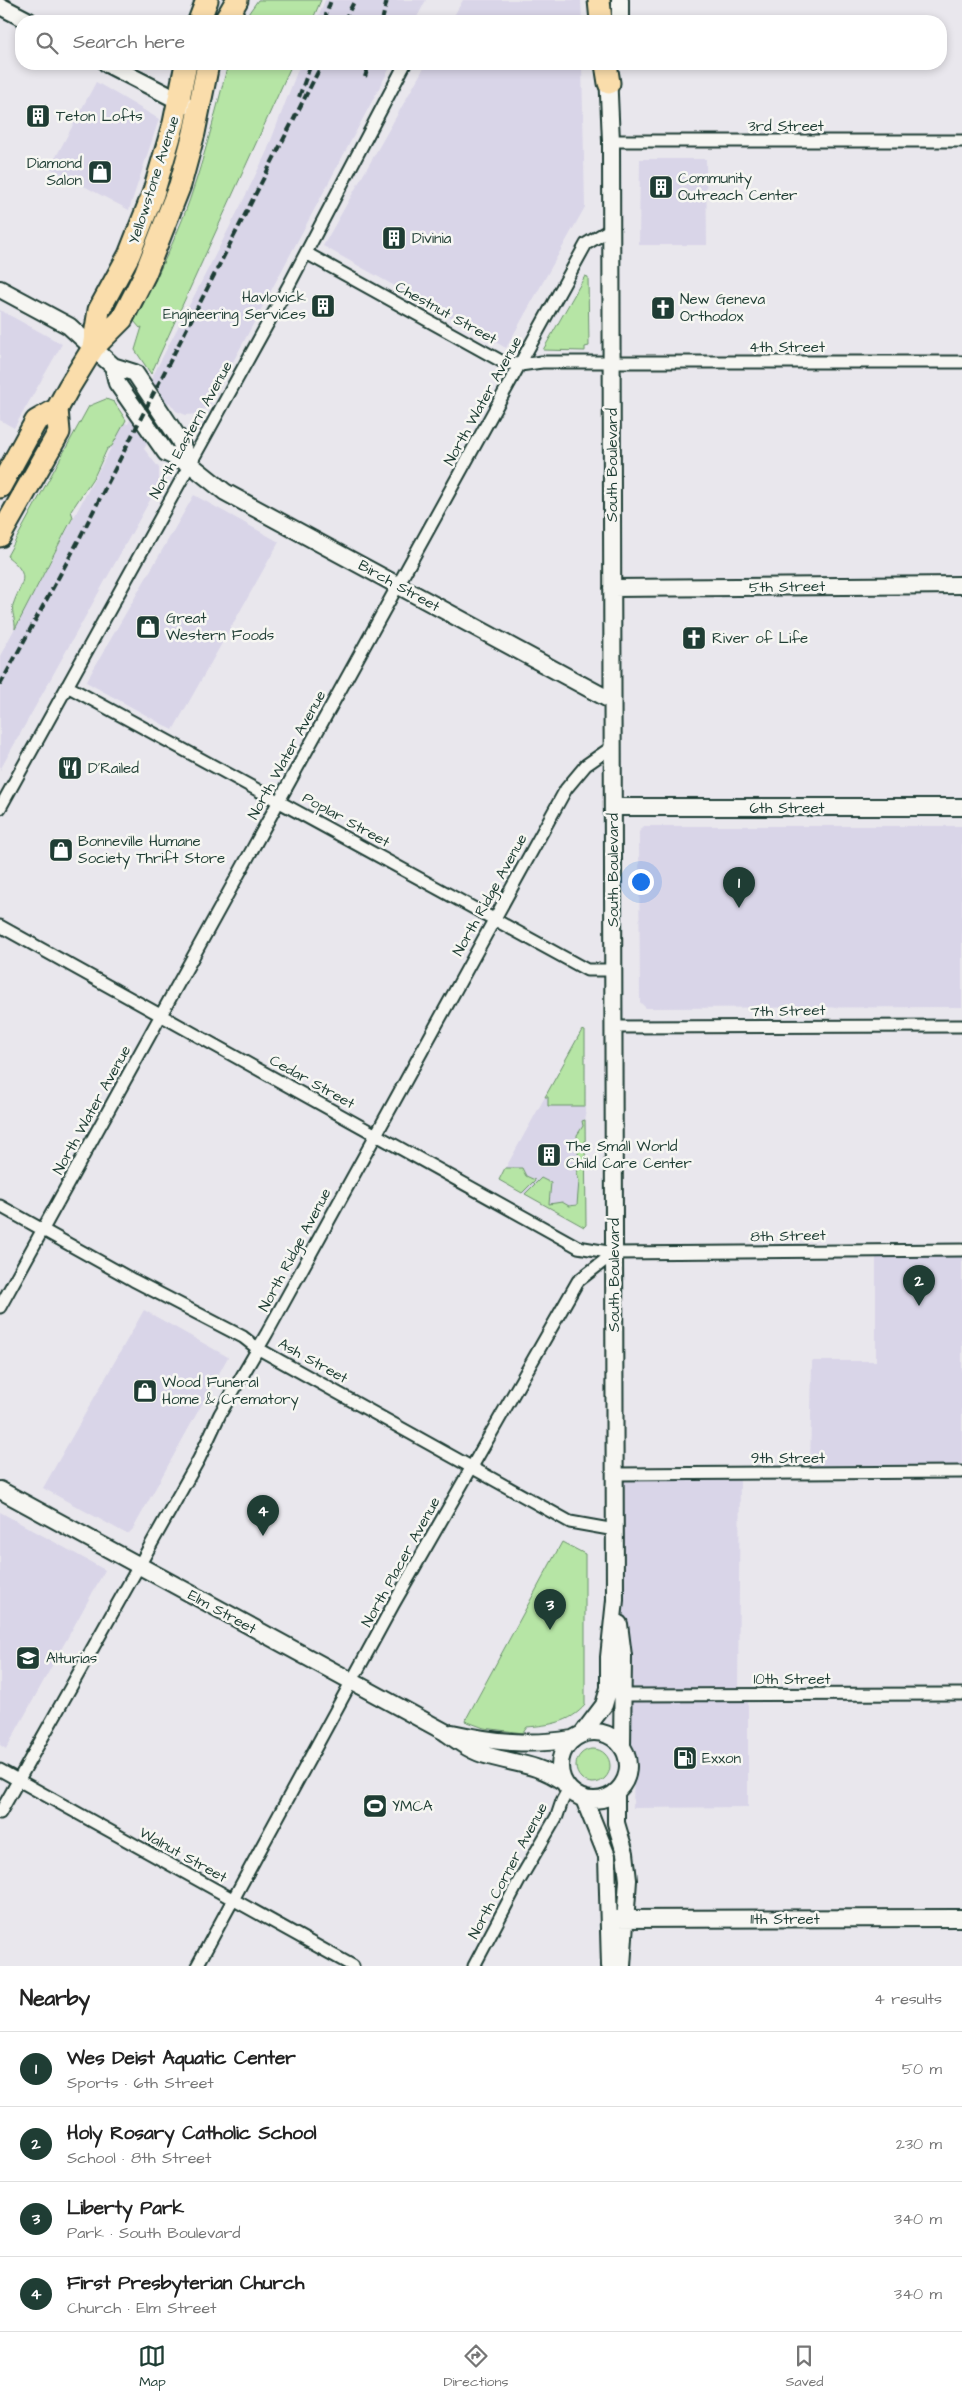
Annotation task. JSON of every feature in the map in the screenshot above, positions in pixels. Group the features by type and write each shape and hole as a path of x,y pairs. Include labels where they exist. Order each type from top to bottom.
{"highway":[{"path":"201,15 207,0"},
{"path":"228,15 237,0"},
{"path":"598,0 600,15"},
{"name":"Yellowstone Avenue","path":"0,487 36,421 57,409 92,348 122,319 145,274 180,185 189,106 186,70"},
{"name":"Yellowstone Avenue","path":"189,106 205,70"},
{"path":"0,536 59,432 57,409"}],"street":[{"path":"608,0 608,15"},
{"path":"620,0 620,15"},
{"path":"3,7 18,15"},
{"path":"119,70 189,106"},
{"name":"North Eastern Avenue","path":"0,808 306,253 402,70"},
{"name":"South Boulevard","path":"577,1737 604,1705 609,1688 609,1657 615,1600 611,141 608,70"},
{"name":"South Boulevard","path":"611,141 617,70"},
{"name":"3rd Street","path":"611,141 962,141"},
{"name":"North Water Avenue","path":"0,1307 586,244 611,229"},
{"name":"Chestnut Street","path":"306,253 501,361 520,365 542,362 611,362"},
{"name":"Birch Street","path":"0,289 69,326 113,366 117,382 166,453 190,464 225,492 612,701"},
{"name":"4th Street","path":"611,362 962,362"},
{"name":"5th Street","path":"612,588 962,585"},
{"name":"Poplar Street","path":"67,686 588,970 613,970"},
{"name":"North Ridge Avenue","path":"0,1813 198,1458 566,789 586,764 612,747"},
{"name":"6th Street","path":"613,807 962,807"},
{"name":"Cedar Street","path":"0,926 578,1247 614,1253"},
{"name":"7th Street","path":"613,1027 962,1026"},
{"name":"Ash Street","path":"0,1206 243,1337 257,1348 458,1458 570,1522 615,1530"},
{"name":"8th Street","path":"614,1253 962,1250"},
{"name":"North Placer Avenue","path":"197,1966 471,1467 578,1281 614,1253"},
{"name":"9th Street","path":"615,1474 962,1472"},
{"name":"Elm Street","path":"0,1490 445,1732 463,1746 487,1756 531,1765 548,1772 566,1786"},
{"name":"South Boulevard","path":"615,1600 623,1656 622,1747"},
{"name":"10th Street","path":"623,1695 962,1694"},
{"name":"Elm Street","path":"445,1732 474,1738 524,1743 577,1737"},
{"path":"584,1799 601,1800 616,1793 626,1779 629,1768 627,1757 622,1747 604,1734 593,1732 577,1737 564,1748 559,1770 566,1786 584,1799 607,1856 610,1966"},
{"name":"Walnut Street","path":"0,1770 353,1966"},
{"name":"North Corner Avenue","path":"474,1966 519,1881 557,1816 566,1786"},
{"path":"616,1793 616,1823 625,1853 628,1880 622,1966"},
{"name":"11th Street","path":"608,1919 962,1918"}],"shaded area":[{"path":"325,0 426,0 418,15 319,15"},
{"path":"463,0 581,0 582,15 454,15"},
{"path":"298,70 389,70 211,403 199,414 186,415 176,411 169,402 144,449 159,468 159,484 0,770 0,656 124,423 128,424 267,151"},
{"path":"423,70 582,70 585,207 506,348 323,246"},
{"path":"96,82 159,119 129,210 50,168"},
{"path":"640,159 706,159 707,245 639,245"},
{"path":"0,310 62,344 14,428 0,420"},
{"path":"194,495 279,542 173,730 86,682"},
{"path":"644,826 962,826 962,1007 646,1008 640,1002 639,832"},
{"path":"582,1030 585,1031 586,1225 584,1227 499,1180"},
{"path":"876,1250 962,1250 962,1472 810,1472 812,1361 876,1361"},
{"path":"144,1310 228,1357 133,1529 129,1533 125,1533 43,1488"},
{"path":"740,1473 738,1694 748,1694 748,1807 633,1808 634,1768 622,1747 615,1600 615,1474"},
{"name":"Alturias","path":"0,1512 105,1570 6,1749 0,1745"}],"green space":[{"path":"258,0 321,0 315,15 247,15"},
{"path":"226,70 289,70 151,374 135,350 142,327 140,328 134,321 160,270 183,218 213,122"},
{"path":"585,276 588,277 589,346 585,347 585,351 543,350"},
{"path":"106,399 114,402 126,420 112,446 107,449 95,475 71,511 73,517 15,629 13,605 23,579 20,569 7,556 89,406"},
{"path":"582,1030 585,1031 585,1106 548,1106 548,1097 545,1097"},
{"path":"585,1120 586,1225 584,1227 525,1194 541,1178 551,1183 549,1204 562,1202 569,1206 577,1205 579,1181 577,1173 580,1159 577,1150 577,1135 583,1126 582,1121"},
{"path":"505,1168 522,1168 526,1176 535,1180 522,1193 499,1180"},
{"path":"562,1542 585,1554 585,1705 573,1716 551,1724 527,1727 523,1733 484,1728 465,1721"},
{"path":"593,1749 605,1754 610,1766 605,1778 593,1783 581,1778 576,1766 581,1754"}],"railway":[{"path":"326,15 331,0"},
{"path":"347,15 355,0"},
{"path":"383,15 387,0"},
{"path":"299,97 309,70"},
{"path":"0,685 74,549 319,70"},
{"path":"365,77 367,70"}],"place":[{"name":"Teton Lofts","path":"38,116"},
{"name":"Diamond Salon","path":"100,172"},
{"name":"Community Outreach Center","path":"661,187"},
{"name":"Divinia","path":"394,238"},
{"name":"Havlovick Engineering Services","path":"323,306"},
{"name":"New Geneva Orthodox","path":"663,308"},
{"name":"Great Western Foods","path":"148,627"},
{"name":"River of Life","path":"694,638"},
{"name":"D'Railed","path":"70,768"},
{"name":"Bonneville Humane Society Thrift Store","path":"61,850"},
{"name":"Wes Deist Aquatic Center","path":"739,908"},
{"name":"The Small World Child Care Center","path":"549,1155"},
{"name":"Holy Rosary Catholic School","path":"919,1306"},
{"name":"Wood Funeral Home & Crematory","path":"145,1391"},
{"name":"First Presbyterian Church","path":"263,1536"},
{"name":"Liberty Park","path":"550,1630"},
{"name":"Alturias","path":"28,1658"},
{"name":"Exxon","path":"685,1758"},
{"name":"YMCA","path":"375,1806"}]}
